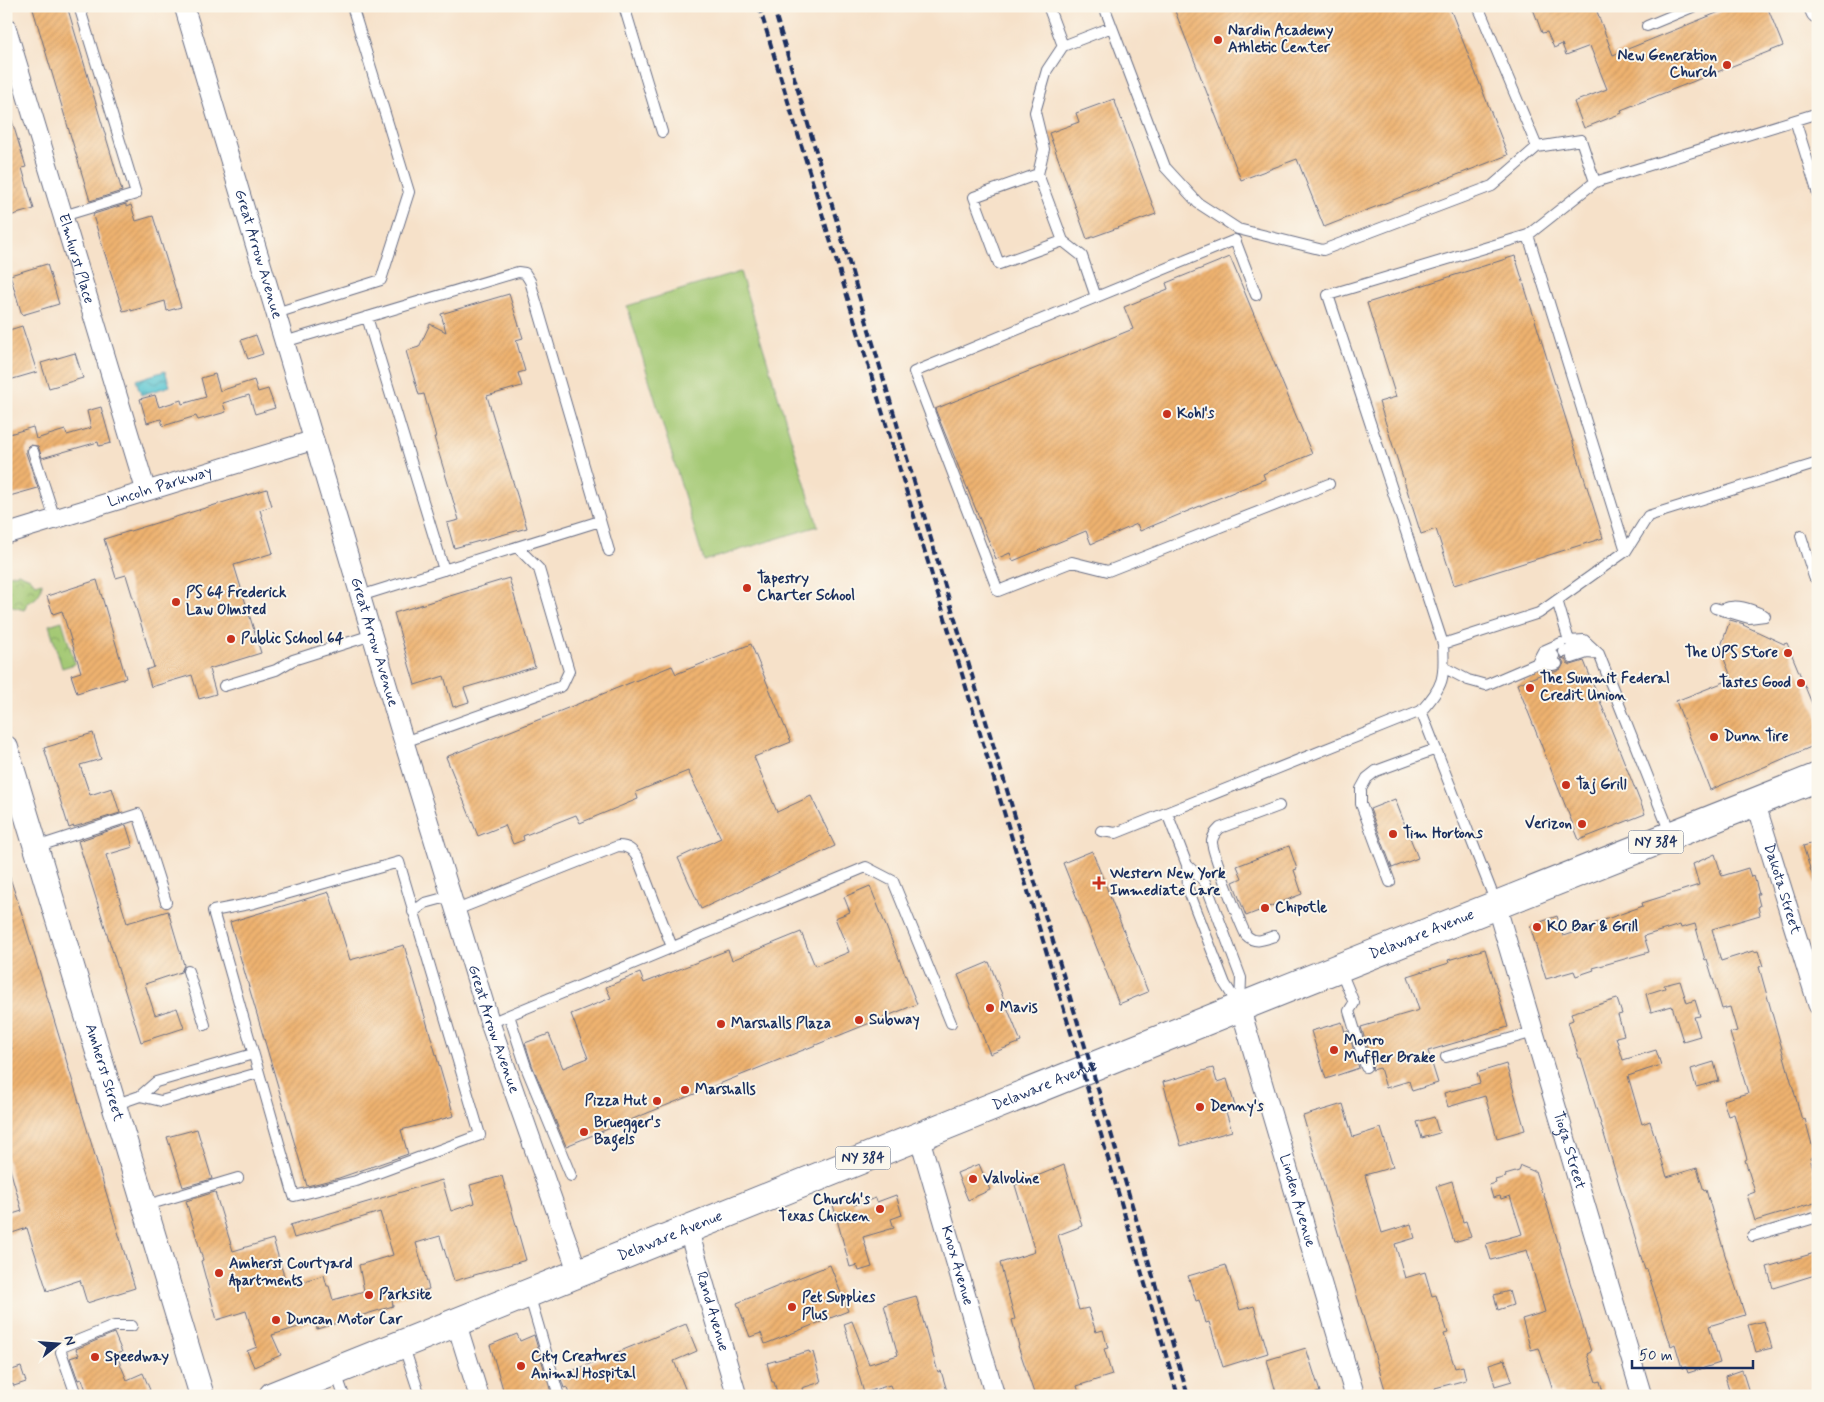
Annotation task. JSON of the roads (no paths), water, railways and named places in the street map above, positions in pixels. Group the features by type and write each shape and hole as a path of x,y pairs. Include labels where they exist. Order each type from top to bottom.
{"main road":[{"name":"Delaware Avenue","path":"273,1396 339,1383 402,1343 1818,777"}],"street":[{"name":"Great Arrow Avenue","path":"184,6 490,1023 578,1273"},
{"path":"1816,6 1818,11"},
{"name":"Elmhurst Place","path":"6,27 146,491"},
{"name":"Lincoln Parkway","path":"6,534 314,440"},
{"name":"Amherst Street","path":"6,748 202,1396"},
{"name":"Dakota Street","path":"1755,802 1818,1005"},
{"name":"Tioga Street","path":"1496,905 1642,1396"},
{"name":"Linden Avenue","path":"1240,1007 1355,1396"},
{"name":"Knox Avenue","path":"918,1136 995,1396"},
{"name":"Rand Avenue","path":"688,1229 737,1396"},
{"path":"456,1322 479,1396"}],"lane":[{"path":"63,216 136,194 79,6"},
{"path":"276,313 382,280 409,192 352,6"},
{"path":"624,6 662,132"},
{"path":"1048,6 1063,46"},
{"path":"1104,6 1165,167 1198,203 1238,228 1323,250 1492,186 1537,147 1581,140 1595,182"},
{"path":"1478,6 1537,147"},
{"path":"1647,26 1695,6"},
{"path":"1096,297 1082,256 1063,240 1038,174 1044,149 1035,112 1047,70 1063,46 1112,27"},
{"path":"1101,831 1116,833 1421,711 1435,696 1444,668 1442,644 1328,295 1528,235 1595,182 1818,113"},
{"path":"1795,120 1818,194"},
{"path":"1038,174 974,197 999,264 1063,240"},
{"path":"1238,228 1235,240 1256,295"},
{"path":"1528,235 1626,552"},
{"path":"1235,240 914,372 998,591 1072,562 1108,571 1329,484"},
{"path":"284,342 518,272 525,273 530,281 609,551"},
{"path":"367,317 444,570"},
{"path":"33,451 55,519"},
{"path":"1442,644 1539,613 1626,552 1648,516 1818,463"},
{"path":"360,596 600,521"},
{"path":"1801,536 1814,577 1818,581"},
{"path":"404,742 562,686 569,671 539,569 517,547"},
{"path":"1557,600 1569,641 1576,639 1584,640 1596,651 1672,836"},
{"path":"1719,609 1732,605 1765,616"},
{"path":"224,686 276,670 294,660 372,635"},
{"path":"1536,664 1542,651 1587,653 1596,651"},
{"path":"1444,668 1468,680 1486,685 1536,664 1553,665 1556,660"},
{"path":"1421,711 1496,905"},
{"path":"1390,882 1361,804 1361,789 1367,778 1376,771 1436,749"},
{"path":"1274,936 1259,941 1250,939 1246,935 1220,870 1213,849 1212,839 1220,828 1279,806"},
{"path":"1167,812 1187,865 1188,889 1225,984 1240,1007"},
{"path":"36,847 138,814 166,902"},
{"path":"413,912 425,903 453,903 618,846 625,846 633,851 638,859 672,947"},
{"path":"398,862 480,1135 356,1181 294,1196 252,1054 213,911 254,904 398,862"},
{"path":"1187,865 1204,882 1242,978 1240,1007"},
{"path":"490,1023 866,867 893,881 951,1023"},
{"path":"1340,968 1354,1003 1349,1011 1366,1067"},
{"path":"188,971 205,1025"},
{"path":"509,1015 526,1067 571,1176"},
{"path":"1446,1057 1534,1032"},
{"path":"114,1105 140,1096 156,1082 252,1054"},
{"path":"140,1096 162,1101 258,1073"},
{"path":"144,1206 238,1178"},
{"path":"1753,1236 1818,1217"},
{"path":"529,1293 559,1396"},
{"path":"75,1392 61,1352 62,1347 114,1326 132,1326"},
{"path":"402,1343 420,1396"}],"water":[{"path":"165,371 170,386 141,395 136,380"}],"railway":[{"path":"759,6 1072,1036 1178,1396"},
{"path":"773,6 950,603 1101,1099 1188,1396"}],"place":[{"name":"Nardin Academy Athletic Center","path":"1218,40"},
{"name":"New Generation Church","path":"1727,65"},
{"name":"Kohl's","path":"1167,414"},
{"name":"Tapestry Charter School","path":"747,588"},
{"name":"PS 64 Frederick Law Olmsted","path":"176,602"},
{"name":"Public School 64","path":"231,639"},
{"name":"The UPS Store","path":"1788,653"},
{"name":"Tastes Good","path":"1801,683"},
{"name":"The Summit Federal Credit Union","path":"1530,688"},
{"name":"Dunn Tire","path":"1714,737"},
{"name":"Taj Grill","path":"1566,785"},
{"name":"Verizon","path":"1582,824"},
{"name":"Tim Hortons","path":"1393,834"},
{"name":"Western New York Immediate Care","path":"1099,883"},
{"name":"Chipotle","path":"1265,908"},
{"name":"KO Bar & Grill","path":"1537,927"},
{"name":"Mavis","path":"990,1008"},
{"name":"Subway","path":"859,1020"},
{"name":"Marshalls Plaza","path":"721,1024"},
{"name":"Monro Muffler Brake","path":"1334,1050"},
{"name":"Marshalls","path":"685,1090"},
{"name":"Pizza Hut","path":"657,1101"},
{"name":"Denny's","path":"1200,1107"},
{"name":"Bruegger's Bagels","path":"584,1132"},
{"name":"Valvoline","path":"973,1179"},
{"name":"Church's Texas Chicken","path":"880,1209"},
{"name":"Amherst Courtyard Apartments","path":"219,1273"},
{"name":"Parksite","path":"369,1295"},
{"name":"Pet Supplies Plus","path":"792,1307"},
{"name":"Duncan Motor Car","path":"276,1320"},
{"name":"Speedway","path":"95,1357"},
{"name":"City Creatures Animal Hospital","path":"521,1366"}]}
